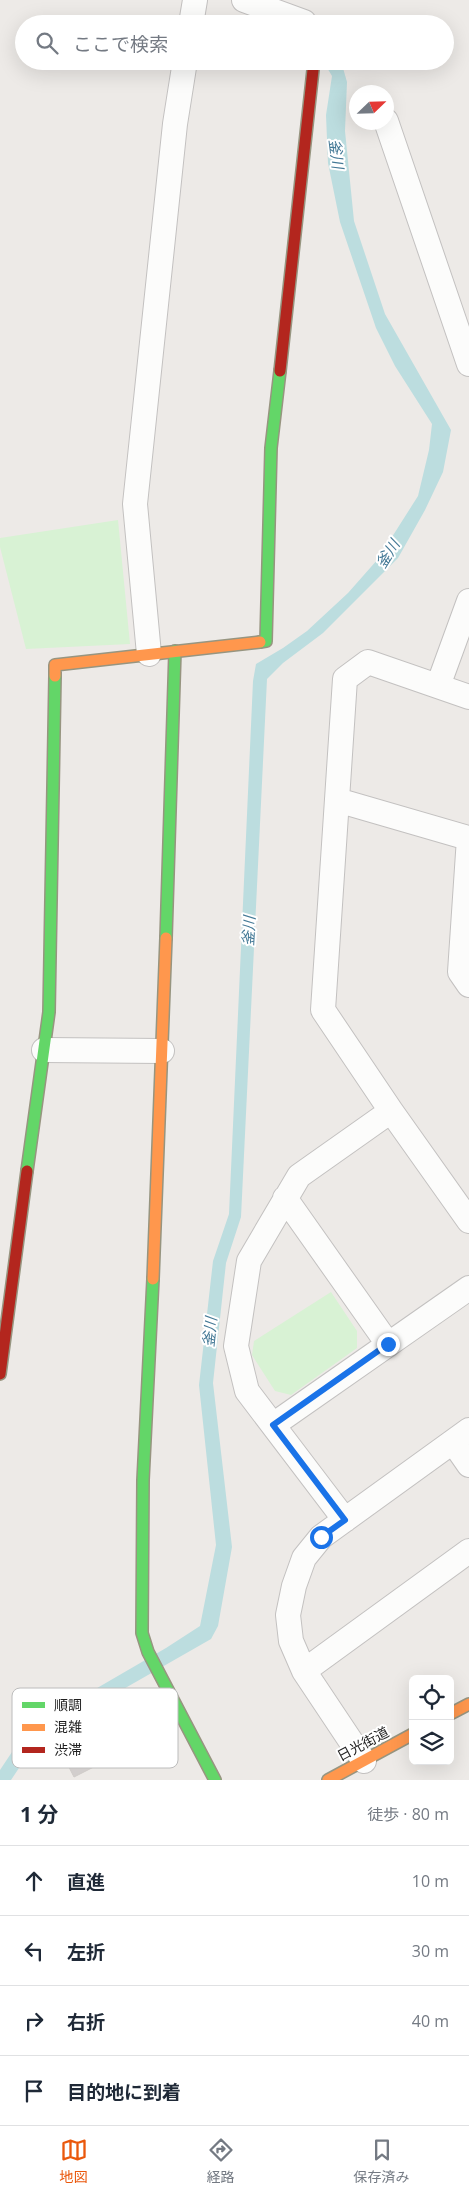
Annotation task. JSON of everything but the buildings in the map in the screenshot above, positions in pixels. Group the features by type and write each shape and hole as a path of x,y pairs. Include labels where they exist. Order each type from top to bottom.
{"main road":[{"path":"0,1374 49,1012 55,665 266,641 271,448 313,70"},
{"path":"166,1688 148,1652 142,1632 143,1480 157,1208 175,651"},
{"path":"454,1712 469,1704"},
{"path":"178,1710 215,1780"},
{"name":"日光街道","path":"328,1780 409,1736"}],"street":[{"path":"192,15 195,0"},
{"path":"244,0 285,15"},
{"path":"149,654 135,504 174,134 184,70"},
{"path":"389,130 469,364"},
{"path":"438,686 469,601"},
{"path":"469,697 368,662 344,679 323,1010 469,1221"},
{"path":"337,800 468,838 460,972 469,985"},
{"path":"44,1050 162,1052"},
{"path":"345,1520 247,1391 236,1346 249,1261 284,1198 299,1176 392,1111"},
{"path":"284,1198 388,1344"},
{"path":"273,1425 469,1288"},
{"path":"364,1761 304,1671 291,1641 288,1615 294,1586 304,1558 321,1537 461,1436 469,1465"},
{"path":"304,1671 469,1551"}],"green space":[{"path":"118,520 130,644 26,649 0,547 0,538"},
{"path":"331,1292 357,1331 357,1348 291,1395 275,1391 252,1355 254,1341"}],"water":[{"name":"釜川","path":"328,70 344,70 347,82 345,131 354,221 385,314 451,430 443,472 425,510 398,558 323,633 283,663 267,679 241,1217 226,1263 213,1383 232,1547 218,1626 211,1639 125,1688 97,1688 200,1626 216,1545 199,1385 213,1261 229,1214 253,681 256,664 307,631 348,593 378,559 418,496 429,450 432,424 395,366 376,328 340,222 328,163 326,115 332,76"},
{"path":"12,1752 12,1768 19,1768 11,1780 0,1780 0,1770"}],"traffic: fast":[{"path":"260,642 266,641 271,448 280,371"},
{"path":"166,938 175,651"},
{"path":"27,1171 49,1012 55,676"},
{"path":"153,1279 143,1480 142,1633 148,1652 167,1688"},
{"path":"178,1709 215,1780"}],"traffic: slow":[{"path":"55,676 55,665 260,642"},
{"path":"153,1279 166,938"},
{"path":"454,1712 469,1704"},
{"path":"328,1780 409,1736"}],"traffic: jam":[{"path":"280,371 313,70"},
{"path":"0,1374 27,1171"}],"route":[{"path":"321,1537 345,1520 273,1425 388,1344"}]}
